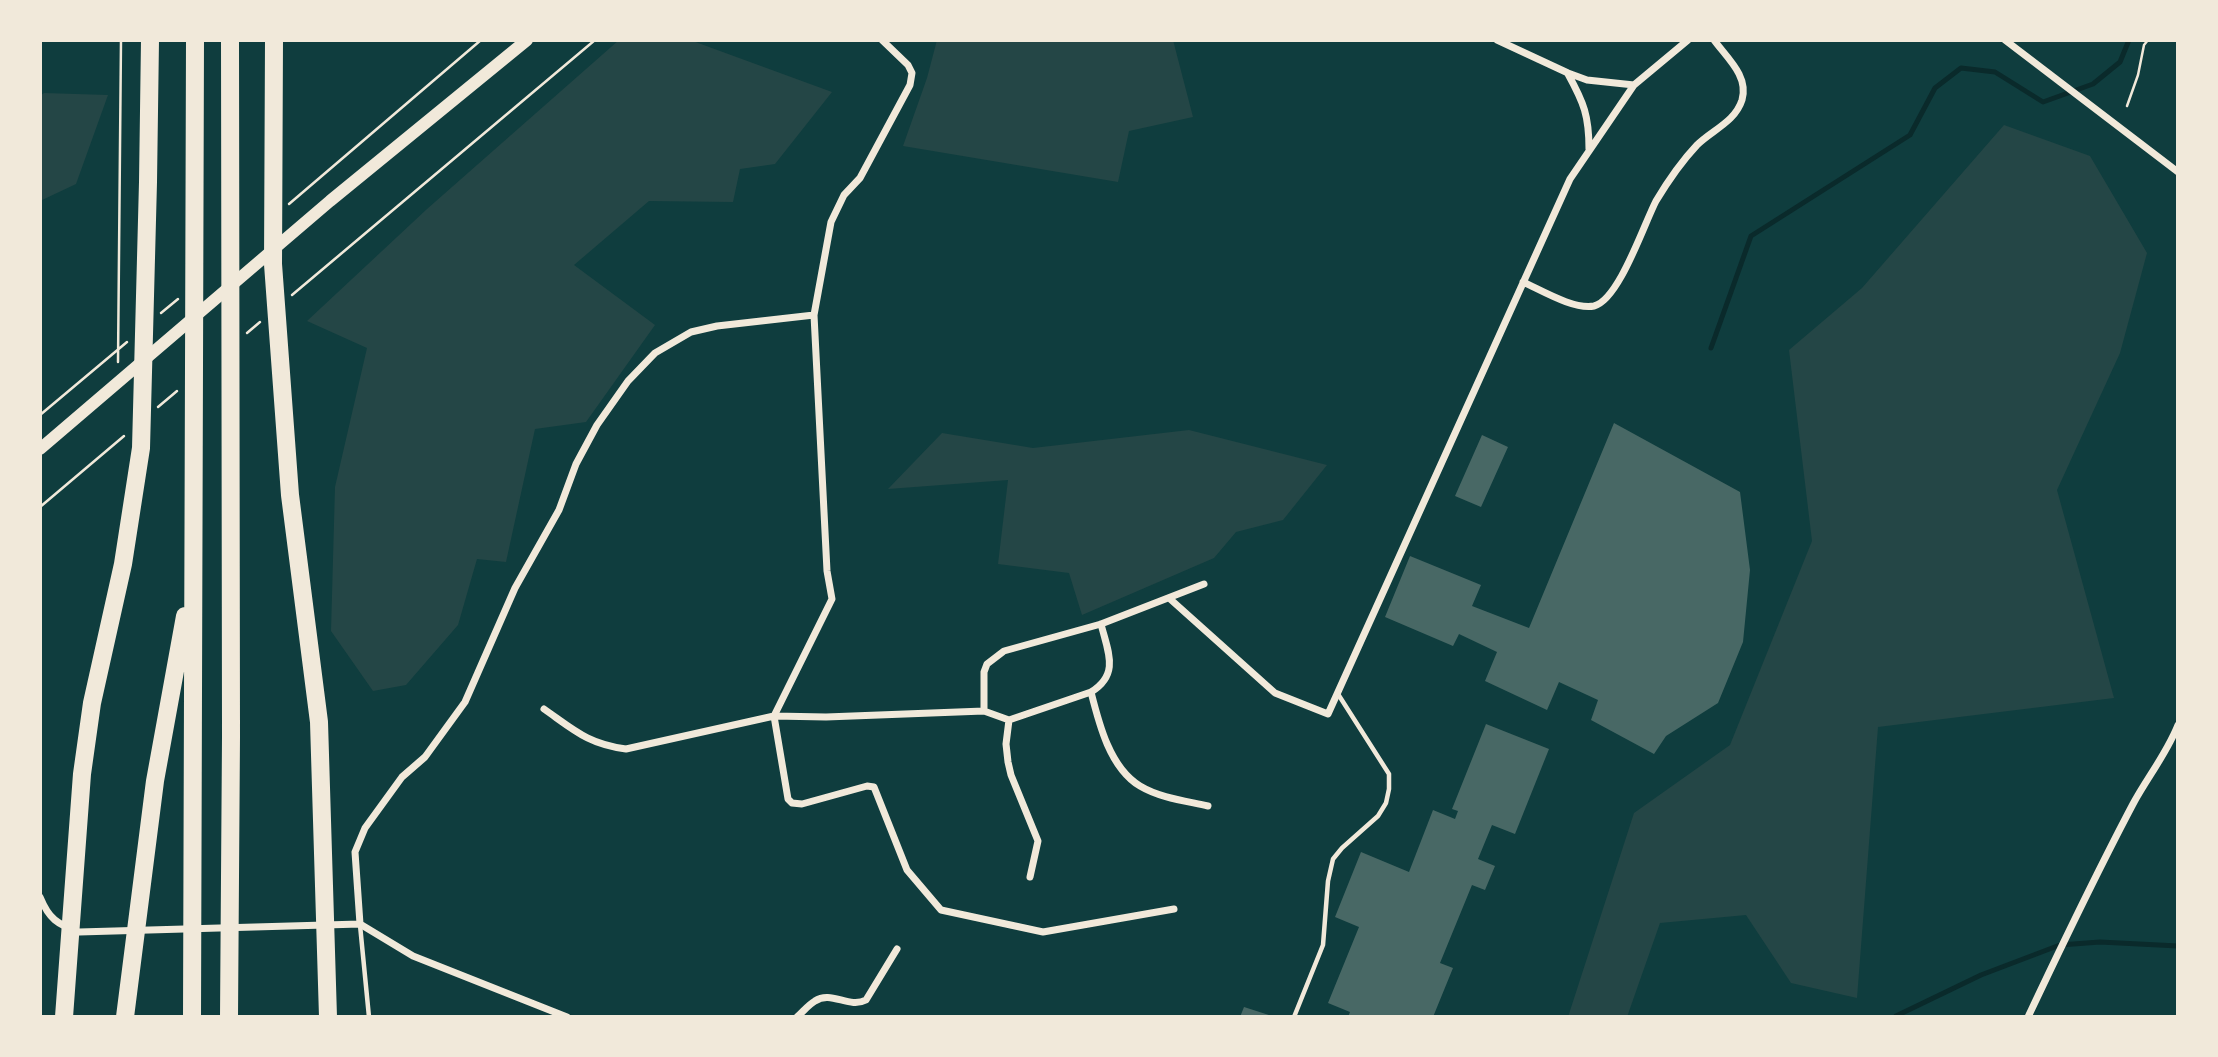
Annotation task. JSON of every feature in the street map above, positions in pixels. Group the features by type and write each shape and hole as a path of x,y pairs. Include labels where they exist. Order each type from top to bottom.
{"highway":[{"path":"64,1017 82,774 92,703 123,564 141,448 150,40"},
{"path":"192,1017 195,40"},
{"path":"229,1017 230,40"},
{"path":"274,40 273,264 290,495 309,626 319,722 328,1017"},
{"path":"125,1017 155,781 193,568"}],"main road":[{"path":"40,449 330,201 527,40"}],"street":[{"path":"882,40 908,65 912,73 910,85 860,178 844,195 831,222 814,314 827,571 832,599 774,716 787,795 790,801 802,804 867,786 874,787 907,870 941,910 1045,932 1174,909"},
{"path":"1497,40 1568,74 1587,80 1634,85"},
{"path":"1170,598 1275,693 1328,714 1570,179 1634,85 1688,40"},
{"path":"1524,282 1556,298 1581,305 1596,306 1609,295 1671,176 1698,144 1732,117 1742,102 1742,77 1714,40"},
{"path":"2005,40 2178,172"},
{"path":"1568,74 1582,100 1589,122 1589,150"},
{"path":"360,924 355,852 365,828 402,777 425,757 466,702 515,588 559,510 576,464 597,425 628,381 655,353 691,332 717,326 814,314"},
{"path":"984,711 984,672 995,656 1004,651 1101,624 1204,584"},
{"path":"544,709 586,739 626,749 774,716 826,717 984,711 1009,720 1091,692 1106,680 1110,658 1101,624"},
{"path":"1091,692 1107,740 1124,771 1140,786 1167,797 1208,806"},
{"path":"1009,720 1006,744 1011,775 1038,841 1030,877"},
{"path":"2028,1017 2076,914 2178,725"},
{"path":"40,897 58,924 79,933 360,924 413,956 567,1017"},
{"path":"797,1017 816,999 834,998 853,1004 866,1000 897,949"}],"lane":[{"path":"1294,1017 1323,945 1328,881 1334,859 1342,848 1378,816 1386,803 1389,789 1389,774 1338,694"},
{"path":"360,924 369,1017"}],"path":[{"path":"118,382 121,40"},
{"path":"286,300 595,40"},
{"path":"2127,106 2144,45 2148,40"},
{"path":"243,336 264,318"},
{"path":"158,408 179,390"},
{"path":"40,507 126,435"}],"shaded area":[{"path":"619,40 690,40 832,92 775,164 740,169 733,202 649,201 574,265 655,325 586,422 535,429 506,562 477,559 458,625 406,685 373,691 331,631 335,487 367,348 307,321 427,209"},
{"path":"937,40 1173,40 1193,117 1129,131 1118,182 903,146"},
{"path":"44,93 108,95 76,184 40,201 40,96"},
{"path":"2004,125 2090,156 2147,253 2120,353 2057,490 2114,698 1878,727 1857,998 1791,983 1746,915 1660,923 1627,1017 1568,1017 1634,813 1730,745 1812,541 1789,350 1862,288"},
{"path":"1189,430 1327,465 1283,520 1236,532 1214,558 1082,615 1069,573 998,564 1008,480 888,489 942,433 1033,448"}],"building":[{"path":"1614,423 1740,492 1750,570 1743,642 1718,703 1666,736 1654,754 1591,720 1598,700 1559,682 1547,710 1485,681 1497,652 1459,634 1453,646 1385,617 1410,556 1481,585 1472,606 1529,628"},
{"path":"1482,435 1508,447 1481,507 1455,496"},
{"path":"1486,724 1549,749 1515,834 1492,825 1478,859 1495,866 1485,890 1472,885 1440,963 1453,968 1433,1017 1348,1017 1350,1012 1328,1003 1359,927 1335,917 1361,852 1409,872 1433,810 1455,819 1458,811 1452,809"},
{"path":"1244,1007 1272,1016 1272,1017 1240,1017"}],"waterway":[{"path":"1711,348 1751,236 1910,135 1935,88 1961,68 1995,72 2043,102 2093,84 2120,62 2129,40"},
{"path":"1896,1016 1981,975 2060,945 2100,942 2178,946"}]}
